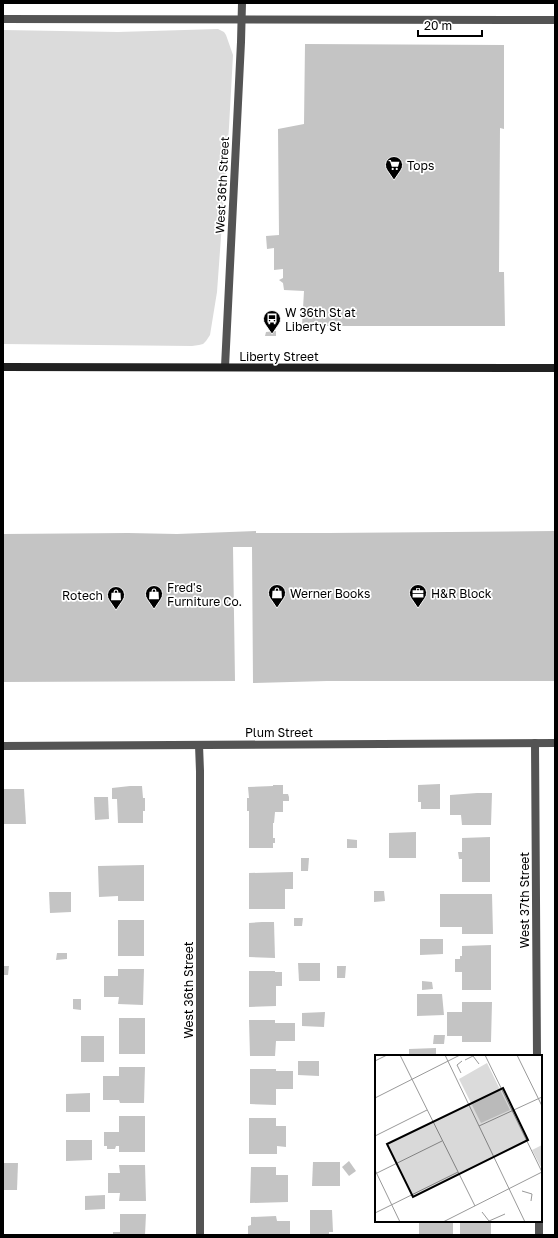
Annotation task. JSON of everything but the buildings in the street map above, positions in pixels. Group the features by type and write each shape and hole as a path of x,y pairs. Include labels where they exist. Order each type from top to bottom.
{"street":[{"name":"West 36th Street","path":"225,368 242,3"},
{"path":"3,19 555,20"},
{"name":"Liberty Street","path":"3,367 555,368"},
{"name":"West 37th Street","path":"535,743 537,1055"},
{"name":"Plum Street","path":"3,746 555,743"},
{"name":"West 36th Street","path":"199,744 200,1235"},
{"path":"538,1222 539,1235"}],"shaded area":[{"path":"218,29 226,35 233,55 217,292 210,335 206,341 203,344 192,346 3,344 3,30 118,32"}],"place":[{"name":"Tops","path":"394,180"},
{"name":"W 36th St at Liberty St","path":"272,334"},
{"name":"Werner Books","path":"277,608"},
{"name":"H&R Block","path":"418,608"},
{"name":"Fred's Furniture Co.","path":"154,609"},
{"name":"Rotech","path":"116,610"}]}
